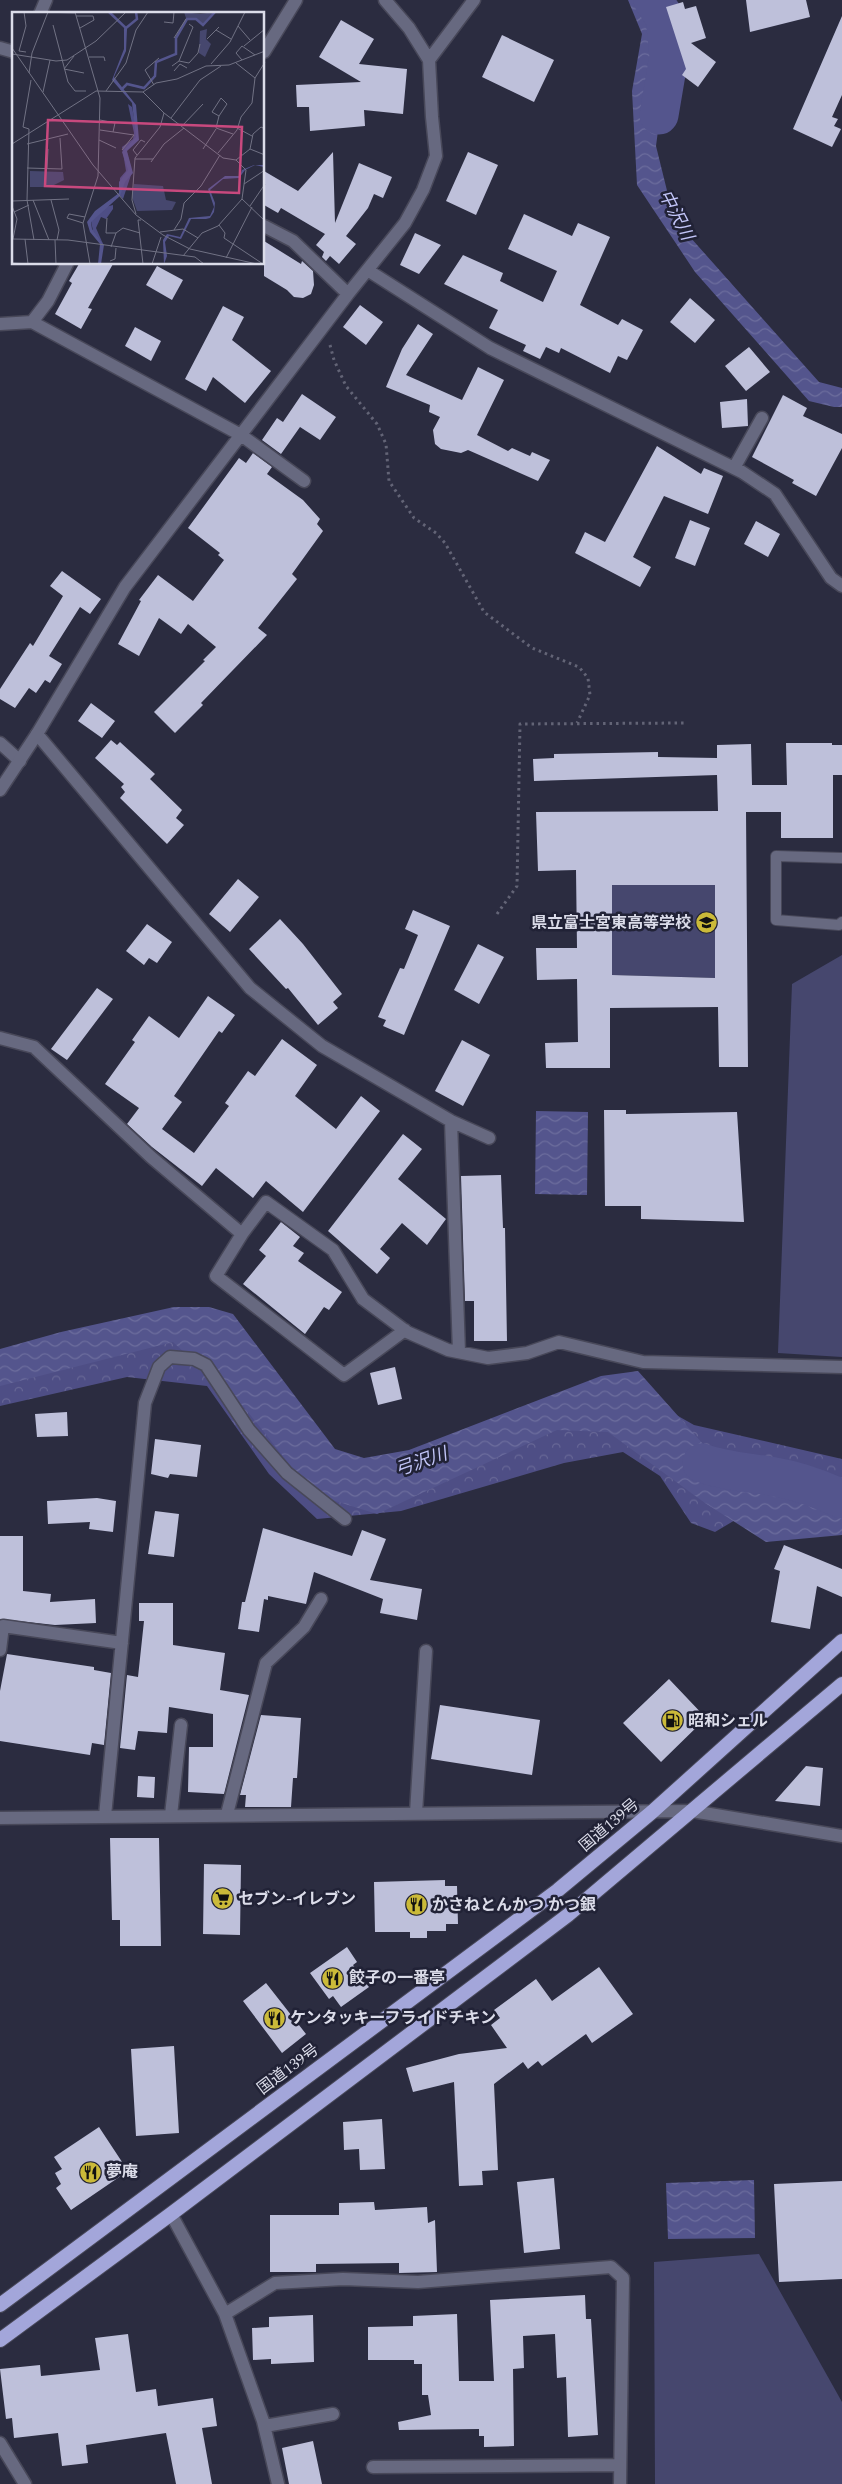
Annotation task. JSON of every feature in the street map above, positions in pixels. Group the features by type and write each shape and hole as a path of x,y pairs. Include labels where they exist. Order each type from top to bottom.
{"highway":[{"name":"国道139号","path":"0,2306 550,1896 652,1812 842,1641"},
{"path":"0,2340 171,2214 568,1915 842,1684"}],"street":[{"path":"41,12 46,0"},
{"path":"265,50 296,0"},
{"path":"0,790 37,734 125,587 348,294 369,271 405,223 423,190 436,156 429,60 409,28 385,0"},
{"path":"429,60 474,0"},
{"path":"265,227 293,242 348,294"},
{"path":"32,322 48,301 66,265"},
{"path":"369,271 490,348 734,468 775,494 831,578 842,586"},
{"path":"0,324 32,322 241,435 304,481"},
{"path":"734,468 762,418"},
{"path":"37,734 250,988 322,1046 451,1121 489,1138"},
{"path":"0,743 20,761"},
{"path":"0,1038 34,1047 151,1157 242,1234"},
{"path":"451,1121 459,1352"},
{"path":"405,1330 344,1375 216,1276 242,1234 266,1202 333,1250 363,1299 405,1330 448,1350 488,1358 527,1353 558,1342 643,1362 842,1366"},
{"path":"105,1816 145,1403 159,1367 170,1357 194,1359 206,1365 249,1430 287,1473 345,1519"},
{"path":"227,1814 266,1663 304,1626 322,1600"},
{"path":"0,1650 3,1626 122,1643"},
{"path":"416,1813 426,1650"},
{"path":"171,1815 181,1725"},
{"path":"0,1818 227,1814 692,1811 842,1836"},
{"path":"171,2214 225,2314 265,2426 278,2484"},
{"path":"225,2314 275,2283 343,2279 418,2282 611,2267 623,2278 620,2484"},
{"path":"265,2426 333,2414"},
{"path":"0,2443 25,2484"},
{"path":"373,2467 620,2465"}],"lane":[{"path":"842,858 776,856 776,920 839,925 842,922"}],"path":[{"path":"326,324 334,360 346,386 376,424 386,444 388,481 414,518 436,533 445,543 484,612 532,648 579,667 588,678 590,696 577,723"},
{"path":"497,914 517,886 520,724 684,723"}],"shaded area":[{"path":"612,885 715,885 715,978 612,975"},
{"path":"842,955 842,1357 778,1353 792,984"},
{"path":"759,2254 842,2402 842,2484 655,2484 654,2262"}],"green space":[{"path":"181,1320 324,1458 399,1467 625,1386 694,1425 842,1459 842,1517 752,1510 715,1532 691,1523 660,1476 623,1452 564,1463 401,1511 317,1519 269,1474 207,1386 127,1377 0,1406 0,1369"}],"water":[{"path":"628,0 652,0 657,7 667,62 656,146 674,219 819,382 842,388 842,407 809,401 695,272 637,185 632,91 642,34"},
{"path":"536,1111 588,1112 587,1195 535,1194"},
{"path":"174,1307 209,1307 233,1314 335,1449 364,1458 409,1450 601,1376 638,1371 703,1444 752,1474 808,1484 842,1494 842,1535 766,1542 705,1503 608,1432 557,1430 377,1514 313,1494 244,1407 173,1342 0,1386 0,1349 61,1332"},
{"path":"754,2180 755,2238 668,2239 666,2183"}],"building":[{"path":"746,0 806,0 810,17 750,32"},
{"path":"683,2 685,9 696,6 706,38 691,43 716,62 698,87 682,75 686,69 666,7"},
{"path":"842,16 842,95 832,117 838,119 834,126 841,129 832,147 793,129"},
{"path":"341,20 374,39 359,64 407,69 403,114 364,110 365,126 310,131 309,107 297,107 296,85 361,82 319,57"},
{"path":"502,35 554,60 534,102 482,77"},
{"path":"333,152 335,223 359,163 392,177 383,198 374,194 368,208 346,236 356,244 339,264 330,256 326,261 322,257 324,252 316,245 325,234 281,208 278,213 265,206 265,172 298,191"},
{"path":"468,152 498,165 476,215 446,201"},
{"path":"524,214 572,236 578,223 610,237 580,305 618,325 622,319 643,330 627,360 618,356 610,373 561,348 559,353 546,347 540,359 523,351 526,345 489,328 498,310 444,284 463,255 503,273 500,281 543,302 557,271 508,249"},
{"path":"415,233 441,245 419,274 400,265"},
{"path":"265,242 301,264 302,261 313,271 314,285 311,294 303,298 294,297 287,290 264,276"},
{"path":"78,265 112,265 88,308 92,309 81,329 55,314 72,283 69,281"},
{"path":"157,266 183,280 172,300 146,285"},
{"path":"690,298 715,320 695,343 670,322"},
{"path":"360,305 383,322 366,345 343,327"},
{"path":"223,306 244,317 232,340 271,371 245,403 213,377 206,391 185,379"},
{"path":"418,324 433,334 406,375 462,400 478,367 504,380 477,435 508,451 512,448 530,456 532,452 550,460 538,481 468,450 461,453 441,449 435,444 433,430 440,417 429,412 430,405 386,387 402,349"},
{"path":"135,327 161,341 151,361 125,346"},
{"path":"749,347 770,372 746,391 725,366"},
{"path":"302,394 336,417 320,440 300,427 281,454 262,440 277,418 283,422"},
{"path":"783,395 807,408 803,416 842,434 842,448 816,496 792,483 794,480 752,457"},
{"path":"747,399 748,426 722,428 720,402"},
{"path":"657,446 701,474 704,468 723,476 708,514 664,496 633,557 651,567 640,587 575,553 585,532 605,542"},
{"path":"253,453 272,467 267,474 303,500 320,519 317,524 323,531 292,574 297,579 258,628 267,635 201,703 203,705 175,733 154,712 205,661 203,660 216,647 188,624 181,634 159,618 139,656 118,644 141,601 139,600 158,575 193,601 224,560 218,555 220,553 188,528 239,458 246,463"},
{"path":"690,520 710,528 695,566 675,558"},
{"path":"756,521 780,534 768,557 744,544"},
{"path":"62,571 101,599 90,614 80,607 49,656 62,664 50,683 45,680 36,693 29,688 15,708 0,699 0,689 30,643 33,646 63,596 50,586"},
{"path":"91,703 115,721 102,738 78,721"},
{"path":"111,740 117,745 120,742 155,774 150,779 182,810 176,818 184,825 167,844 120,798 125,792 121,787 124,784 95,758"},
{"path":"786,743 832,743 832,745 842,745 842,775 833,775 833,838 781,838 781,812 746,812 748,1067 719,1067 718,1007 610,1008 610,1068 546,1068 545,1043 578,1042 577,979 537,980 536,948 577,948 576,870 538,871 536,812 718,811 717,775 534,781 533,759 554,758 554,754 658,752 658,757 717,758 717,745 751,744 752,785 787,785","holes":["612,885 715,885 715,978 612,975"]},
{"path":"238,879 259,897 230,932 209,914"},
{"path":"413,910 450,926 404,1035 383,1026 386,1020 378,1017 400,968 404,969 418,935 405,929"},
{"path":"280,919 303,944 342,994 333,1002 338,1008 318,1025 288,988 286,989 249,949"},
{"path":"147,924 172,942 157,963 149,958 144,965 126,951"},
{"path":"478,944 504,957 479,1004 454,990"},
{"path":"97,988 113,999 67,1060 51,1049"},
{"path":"208,996 235,1015 222,1033 219,1031 174,1096 182,1102 162,1129 194,1153 229,1106 225,1103 248,1071 255,1076 282,1039 317,1065 295,1096 336,1129 361,1096 380,1111 303,1212 266,1181 253,1198 216,1168 202,1186 152,1147 127,1124 139,1108 105,1084 135,1042 132,1040 149,1016 179,1038"},
{"path":"462,1040 490,1055 463,1106 435,1091"},
{"path":"604,1110 626,1110 626,1114 737,1112 744,1222 641,1219 641,1206 605,1206"},
{"path":"403,1134 422,1149 398,1179 446,1219 427,1245 402,1223 380,1249 390,1258 377,1274 328,1231"},
{"path":"501,1175 503,1228 505,1228 507,1341 474,1341 474,1301 465,1301 461,1176"},
{"path":"281,1222 300,1237 293,1246 304,1253 298,1261 342,1292 329,1310 324,1307 305,1334 243,1284 266,1256 259,1250"},
{"path":"395,1367 402,1399 378,1405 370,1373"},
{"path":"67,1412 68,1436 37,1437 35,1414"},
{"path":"155,1439 201,1445 197,1477 170,1474 168,1478 151,1474"},
{"path":"97,1498 116,1501 113,1532 89,1529 90,1522 48,1524 47,1501"},
{"path":"155,1511 179,1514 174,1557 148,1554"},
{"path":"263,1528 352,1556 362,1530 386,1539 370,1580 422,1589 417,1620 380,1613 383,1599 314,1572 306,1604 268,1596 268,1600 264,1599 259,1632 238,1629 242,1602 245,1602"},
{"path":"0,1536 23,1536 23,1591 51,1594 50,1602 95,1599 96,1623 55,1625 0,1619"},
{"path":"784,1545 842,1569 842,1597 817,1586 810,1629 771,1622 780,1571 774,1569"},
{"path":"139,1603 173,1603 173,1645 225,1653 220,1690 249,1695 224,1794 188,1792 189,1747 213,1747 213,1714 169,1707 167,1733 138,1731 135,1750 120,1748 127,1675 138,1677 144,1621 139,1621"},
{"path":"7,1654 94,1667 94,1670 111,1673 104,1745 92,1743 90,1755 0,1741 0,1691"},
{"path":"669,1679 706,1718 661,1762 623,1723"},
{"path":"440,1705 540,1720 532,1775 431,1759"},
{"path":"261,1715 301,1718 297,1778 293,1778 291,1807 245,1807 246,1795 240,1795"},
{"path":"806,1766 823,1768 820,1806 775,1801"},
{"path":"138,1776 155,1777 154,1798 137,1797"},
{"path":"110,1838 159,1838 161,1946 120,1946 120,1920 112,1920"},
{"name":"セブン-イレブン","path":"204,1864 241,1865 240,1935 203,1934"},
{"name":"かさねとんかつ かつ銀","path":"445,1880 445,1886 457,1886 458,1924 446,1924 446,1931 427,1931 427,1938 410,1938 410,1932 375,1932 374,1882"},
{"name":"餃子の一番亭","path":"347,1947 357,1962 353,1965 369,1987 341,2007 333,1996 329,1999 310,1973"},
{"path":"599,1967 633,2014 592,2043 586,2034 542,2066 538,2061 528,2069 523,2062 494,2084 498,2170 482,2171 483,2185 459,2186 454,2082 413,2092 406,2068 459,2054 507,2048 491,2025 500,2018 494,2010 536,1979 552,2001"},
{"name":"ケンタッキーフライドチキン","path":"266,1983 306,2034 282,2053 243,2001"},
{"path":"174,2046 179,2133 136,2136 131,2049"},
{"path":"382,2119 385,2169 360,2170 359,2149 344,2150 343,2122"},
{"path":"99,2127 128,2171 71,2210 56,2188 61,2184 55,2173 62,2169 54,2157"},
{"path":"554,2178 560,2249 524,2253 517,2182"},
{"path":"842,2181 842,2279 779,2282 774,2184"},
{"path":"374,2202 375,2210 427,2207 428,2223 435,2220 437,2272 399,2273 399,2263 316,2264 316,2272 270,2272 270,2215 339,2215 339,2203"},
{"path":"585,2295 586,2319 591,2319 598,2435 568,2437 566,2377 557,2378 555,2334 523,2336 524,2368 513,2369 514,2446 484,2447 484,2436 479,2436 479,2429 399,2430 398,2422 431,2415 428,2395 422,2395 422,2364 414,2364 414,2360 368,2360 368,2327 413,2326 413,2316 457,2314 459,2381 494,2381 490,2300"},
{"path":"313,2315 314,2362 271,2364 271,2359 253,2360 252,2328 269,2327 269,2317"},
{"path":"128,2334 136,2392 156,2389 158,2406 213,2398 217,2426 202,2428 212,2484 176,2484 166,2433 86,2445 88,2463 62,2466 58,2433 14,2438 12,2418 6,2419 0,2369 40,2365 41,2376 100,2370 95,2338"},
{"path":"313,2441 322,2484 289,2484 282,2448"}],"waterway":[{"name":"中沢川","path":"653,0 665,18 669,56 659,115"},
{"name":"弓沢川","path":"702,1463 729,1470 792,1481 842,1499"}],"place":[{"name":"県立富士宮東高等学校","path":"707,923"},
{"name":"昭和シェル","path":"672,1721"},
{"name":"セブン-イレブン","path":"222,1899"},
{"name":"かさねとんかつ かつ銀","path":"416,1905"},
{"name":"餃子の一番亭","path":"333,1978"},
{"name":"ケンタッキーフライドチキン","path":"274,2018"},
{"name":"夢庵","path":"90,2172"}]}
